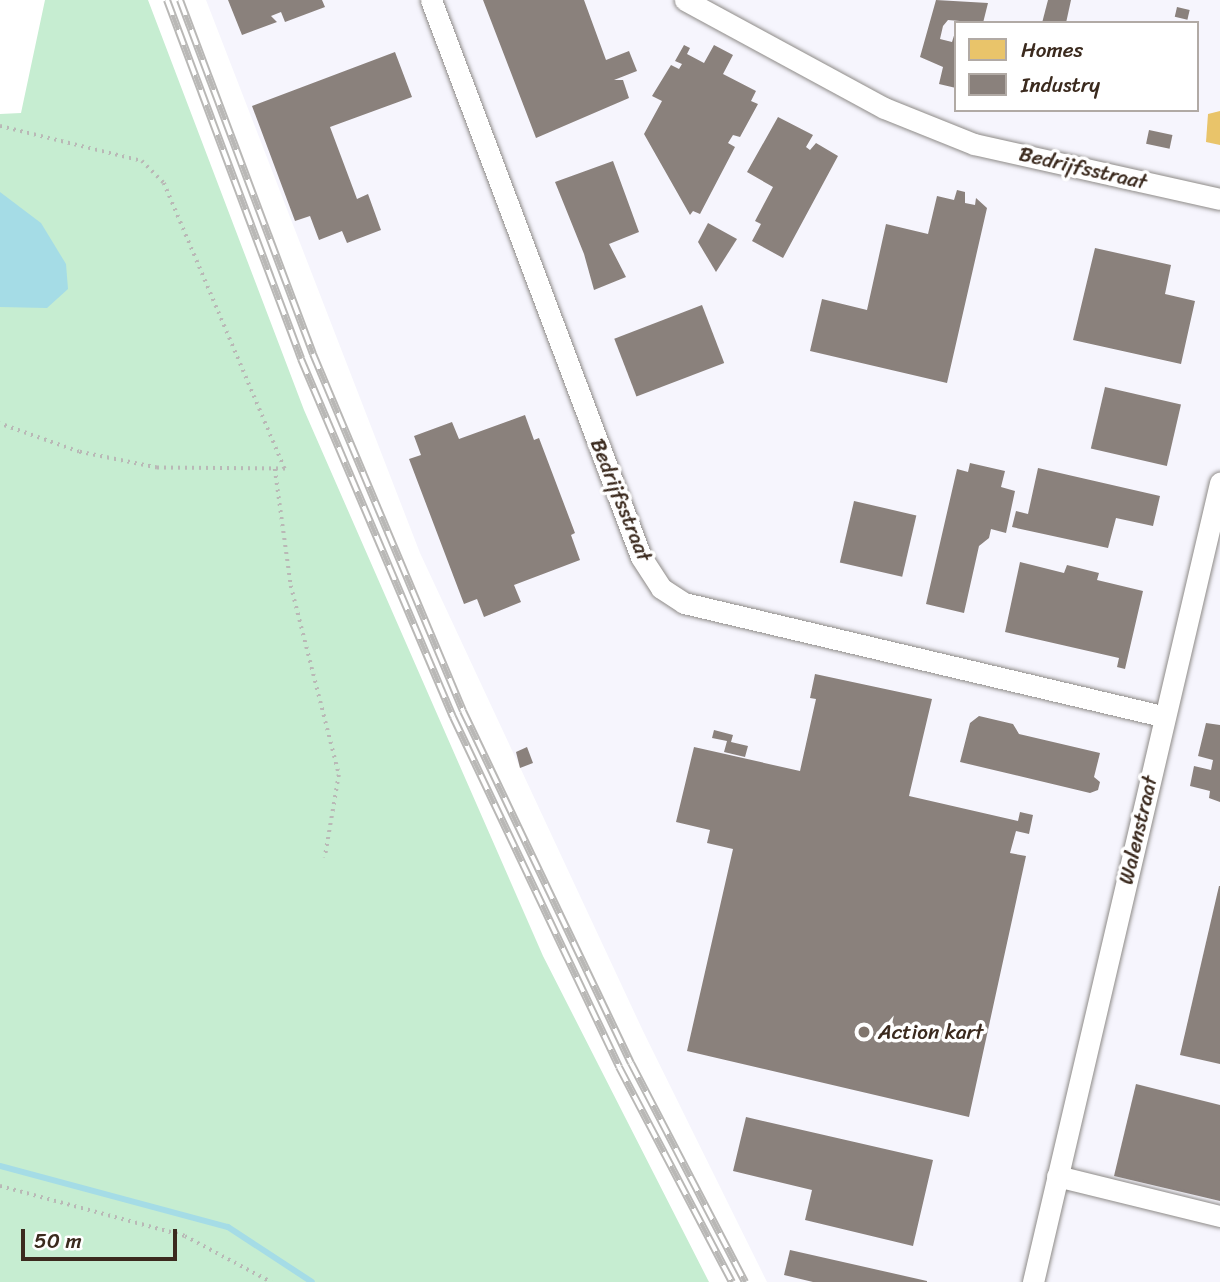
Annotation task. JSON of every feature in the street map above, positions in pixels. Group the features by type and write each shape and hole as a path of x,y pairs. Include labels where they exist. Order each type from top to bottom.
{"street":[{"name":"Bedrijfsstraat","path":"431,0 641,557 661,588 684,603 1165,717"},
{"name":"Bedrijfsstraat","path":"685,0 884,108 974,144 1220,199"},
{"name":"Walenstraat","path":"1033,1282 1165,717 1212,550 1220,483"},
{"path":"1057,1176 1220,1216"}],"path":[{"path":"0,126 142,161 164,183 285,469 157,468 79,452 0,424"},
{"path":"275,469 291,586 339,775 325,858"},
{"path":"0,1186 185,1236 271,1282"}],"shaded area":[{"path":"206,0 1220,0 1220,1282 767,1282 643,1031 420,553"}],"green space":[{"path":"45,0 148,0 304,410 543,956 709,1282 0,1282 0,114 21,113"}],"water":[{"path":"0,192 41,223 66,264 68,289 47,308 0,307"}],"building: Homes":[{"path":"1220,111 1220,145 1206,142 1208,114"}],"building: Industry":[{"path":"228,0 322,0 325,7 285,22 281,12 271,16 277,22 242,35"},
{"path":"483,0 584,0 606,60 629,51 637,71 614,80 623,80 629,98 536,138"},
{"path":"936,0 988,3 984,21 948,20 943,26 940,39 952,42 954,36 954,88 939,84 943,67 920,57"},
{"path":"1048,0 1071,0 1066,21 1043,21"},
{"path":"1177,7 1190,10 1187,20 1175,17"},
{"path":"684,45 690,48 687,54 704,63 714,45 733,55 723,74 756,91 751,101 758,104 740,137 733,135 728,143 735,147 700,214 693,211 690,215 644,134 662,101 652,96 671,65 679,69 682,64 675,61"},
{"path":"395,52 412,97 330,127 357,199 368,194 381,230 347,243 342,231 319,240 310,216 295,221 252,106"},
{"path":"778,117 813,135 806,147 810,150 816,143 838,156 783,258 752,241 761,224 755,221 773,187 747,172"},
{"path":"1149,130 1172,135 1170,149 1146,144"},
{"path":"613,161 639,232 609,244 626,277 594,290 584,254 555,182"},
{"path":"957,190 965,192 965,203 975,205 976,198 987,208 947,383 810,351 822,299 867,310 886,224 928,234 937,196 954,200"},
{"path":"708,223 737,239 716,272 698,242"},
{"path":"1095,248 1171,265 1165,294 1195,301 1181,364 1073,340"},
{"path":"702,305 724,363 636,397 614,339"},
{"path":"1105,387 1181,405 1167,466 1091,448"},
{"path":"525,415 534,440 539,438 575,533 571,535 580,560 514,585 521,602 484,617 477,599 464,604 409,459 421,455 414,436 452,422 459,439"},
{"path":"970,463 1005,471 1001,487 1015,491 1006,533 991,529 989,538 979,546 964,613 926,604 957,469 968,472"},
{"path":"1038,468 1160,496 1153,526 1116,518 1108,548 1012,527 1016,511 1028,514"},
{"path":"854,501 916,515 902,577 840,562"},
{"path":"1020,562 1064,573 1067,565 1099,573 1097,580 1143,591 1125,669 1117,667 1119,658 1005,632"},
{"path":"815,674 932,699 909,796 1018,821 1020,812 1033,815 1029,834 1016,831 1010,853 1026,856 969,1117 687,1051 733,849 707,843 710,830 676,822 694,747 800,771 816,699 810,698"},
{"path":"979,716 1013,724 1019,734 1100,753 1094,777 1100,782 1098,790 1090,793 960,762 970,723"},
{"path":"1206,723 1220,725 1220,802 1209,798 1210,791 1190,786 1194,766 1211,770 1213,760 1198,756"},
{"path":"714,730 733,735 731,742 748,746 745,757 724,752 727,741 712,738"},
{"path":"527,747 533,763 520,768 516,752"},
{"path":"1220,886 1220,1064 1180,1055"},
{"path":"1136,1084 1220,1105 1220,1201 1114,1176"},
{"path":"746,1117 933,1160 913,1246 805,1220 812,1190 733,1171"},
{"path":"790,1250 927,1282 813,1282 784,1275"}],"waterway":[{"path":"0,1166 228,1227 312,1282"}],"railway":[{"path":"167,0 301,359 453,717 619,1067 732,1282"},
{"path":"180,0 313,354 463,711 631,1063 745,1282"}],"place":[{"name":"Action kart","path":"864,1032"}]}
